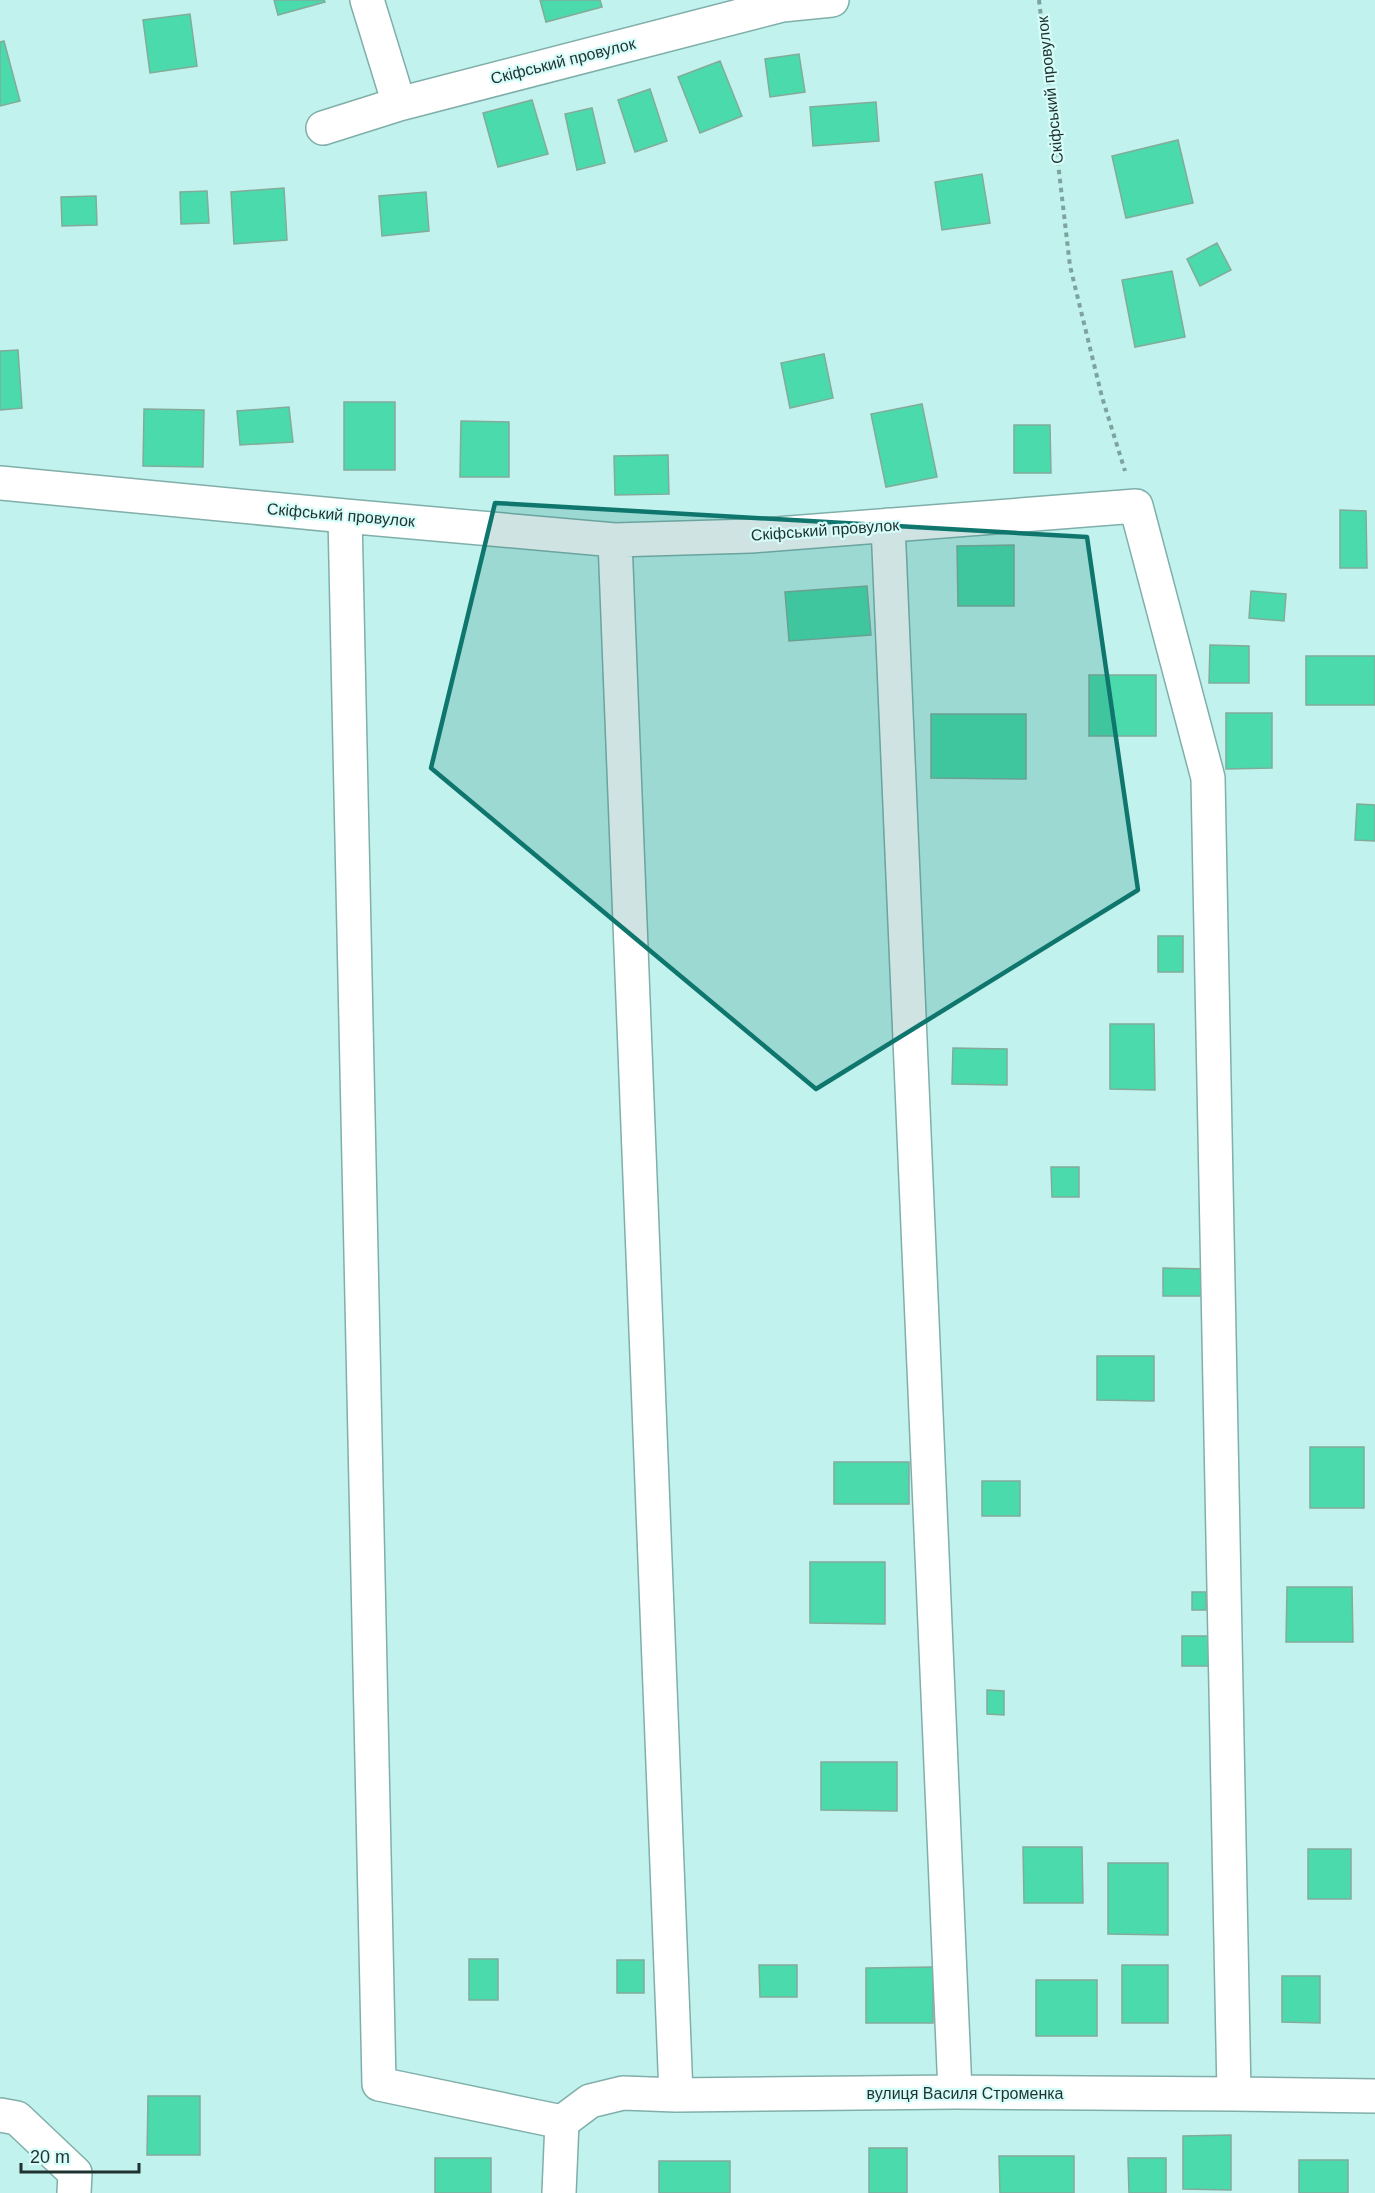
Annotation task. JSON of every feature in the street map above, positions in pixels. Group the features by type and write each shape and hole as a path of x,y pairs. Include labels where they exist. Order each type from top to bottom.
{"street":[{"path":"367,0 399,104"},
{"name":"Скіфський провулок","path":"323,128 399,104 782,5 832,0"},
{"name":"Скіфський провулок","path":"0,483 615,540 751,536 1136,506"},
{"path":"1136,506 1208,778 1234,2094"},
{"path":"345,516 379,2084 562,2122 559,2193"},
{"path":"888,525 954,2092"},
{"path":"615,540 676,2095"},
{"name":"вулиця Василя Строменка","path":"562,2122 590,2101 623,2093 676,2095 954,2092 1375,2096"},
{"path":"0,2115 17,2118 75,2173 74,2193"}],"path":[{"name":"Скіфський провулок","path":"1039,0 1070,266 1102,397 1136,506"}],"highlighted area":[{"path":"495,503 1087,537 1138,890 816,1089 431,768"}],"building":[{"path":"274,0 324,0 325,2 278,15"},
{"path":"540,0 600,0 602,7 546,22"},
{"path":"190,14 197,66 150,73 143,20"},
{"path":"4,41 20,101 0,106 0,42"},
{"path":"799,54 805,92 770,97 765,59"},
{"path":"720,61 742,116 700,133 678,77"},
{"path":"650,89 667,141 635,152 618,100"},
{"path":"532,100 548,154 498,167 483,113"},
{"path":"876,102 879,141 813,146 810,107"},
{"path":"592,108 605,163 577,170 565,114"},
{"path":"1178,140 1193,203 1126,218 1112,156"},
{"path":"982,174 990,223 942,230 935,182"},
{"path":"284,188 287,240 234,244 231,192"},
{"path":"207,191 209,223 181,224 180,192"},
{"path":"426,192 429,231 382,236 379,196"},
{"path":"96,196 97,225 62,226 61,197"},
{"path":"1217,243 1231,270 1200,286 1187,259"},
{"path":"1172,271 1185,337 1135,347 1122,280"},
{"path":"18,350 22,408 0,410 0,351"},
{"path":"824,354 833,398 790,408 781,363"},
{"path":"344,402 395,402 395,470 344,470"},
{"path":"922,404 937,477 886,487 871,414"},
{"path":"289,407 293,442 240,445 237,411"},
{"path":"144,409 204,410 203,467 143,466"},
{"path":"461,421 509,422 509,477 460,477"},
{"path":"1014,425 1050,425 1051,473 1014,473"},
{"path":"668,455 669,494 615,495 614,456"},
{"path":"1340,510 1366,511 1367,568 1340,568"},
{"path":"1014,545 1014,606 958,606 957,546"},
{"path":"867,586 871,635 789,641 785,592"},
{"path":"1251,591 1286,594 1284,621 1249,618"},
{"path":"1210,645 1249,646 1249,683 1209,683"},
{"path":"1306,656 1375,656 1375,705 1306,705"},
{"path":"1089,675 1156,675 1156,736 1089,736"},
{"path":"1226,713 1272,713 1272,768 1226,769"},
{"path":"931,714 1026,714 1026,779 931,778"},
{"path":"1357,804 1375,805 1375,841 1355,840"},
{"path":"1158,936 1183,936 1183,972 1158,972"},
{"path":"1110,1024 1154,1024 1155,1090 1110,1089"},
{"path":"953,1048 1007,1049 1007,1085 952,1084"},
{"path":"1051,1167 1079,1167 1079,1197 1052,1197"},
{"path":"1163,1268 1205,1269 1205,1296 1163,1296"},
{"path":"1097,1356 1154,1356 1154,1401 1097,1400"},
{"path":"1310,1447 1364,1447 1364,1508 1310,1508"},
{"path":"834,1462 909,1462 909,1504 834,1504"},
{"path":"982,1481 1020,1481 1020,1516 982,1516"},
{"path":"810,1562 885,1562 885,1624 810,1623"},
{"path":"1287,1587 1352,1587 1353,1642 1286,1642"},
{"path":"1192,1592 1206,1592 1206,1610 1192,1610"},
{"path":"1182,1636 1213,1636 1213,1666 1182,1666"},
{"path":"987,1690 1004,1691 1004,1715 987,1714"},
{"path":"821,1762 897,1762 897,1811 821,1810"},
{"path":"1023,1847 1082,1847 1083,1903 1024,1903"},
{"path":"1308,1849 1351,1849 1351,1899 1308,1899"},
{"path":"1108,1863 1168,1863 1168,1935 1108,1934"},
{"path":"469,1959 498,1959 498,2000 469,2000"},
{"path":"617,1960 644,1960 644,1993 617,1993"},
{"path":"759,1965 797,1965 797,1997 760,1997"},
{"path":"1122,1965 1168,1965 1168,2023 1122,2023"},
{"path":"933,1967 933,2023 866,2023 866,1968"},
{"path":"1282,1976 1320,1976 1320,2023 1282,2022"},
{"path":"1036,1980 1097,1980 1097,2036 1036,2036"},
{"path":"148,2096 200,2096 200,2155 147,2155"},
{"path":"1231,2135 1231,2190 1183,2189 1183,2136"},
{"path":"869,2148 907,2148 907,2193 869,2193"},
{"path":"999,2156 1074,2156 1074,2193 1000,2193"},
{"path":"435,2158 491,2158 491,2193 435,2193"},
{"path":"1128,2158 1166,2158 1166,2193 1129,2193"},
{"path":"1299,2160 1348,2160 1348,2193 1299,2193"},
{"path":"659,2161 730,2161 730,2193 659,2193"}]}
